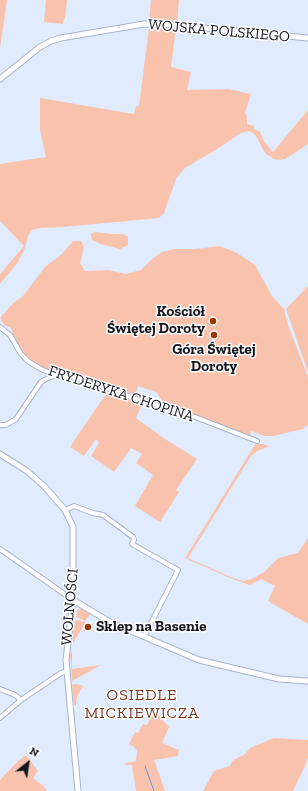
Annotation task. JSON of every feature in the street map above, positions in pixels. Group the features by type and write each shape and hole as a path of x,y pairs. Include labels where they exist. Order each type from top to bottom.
{"street":[{"name":"WOJSKA POLSKIEGO","path":"0,79 40,47 51,41 144,24 308,38"},
{"name":"FRYDERYKA CHOPINA","path":"0,327 10,336 21,354 43,370 82,379 142,401 177,410 257,441"},
{"path":"0,425 6,425 16,419 42,382 56,374"},
{"name":"WOLNOŚCI","path":"0,454 35,478 55,498 65,510 71,522 74,533 73,600 66,660 78,791"},
{"path":"65,510 74,506 103,515 133,537 134,540 132,544 178,570 144,637"},
{"path":"0,549 73,600 109,621 144,637 210,663 280,678 308,681"},
{"path":"0,718 21,700 61,673 67,671"},
{"path":"0,689 15,695 21,700"}],"shaded area":[{"path":"0,0 7,0 0,48"},
{"path":"46,0 67,0 63,24 44,22"},
{"path":"151,0 179,0 177,23 149,22"},
{"path":"149,28 176,28 171,67 191,72 187,90 228,89 251,94 245,113 247,117 247,124 254,126 254,129 260,132 265,143 273,152 308,110 308,144 285,159 279,160 266,154 257,137 253,133 248,131 241,133 185,168 176,179 164,213 159,218 40,228 32,230 28,236 25,248 18,262 0,284 0,274 24,246 0,221 0,164 46,157 40,130 40,98 134,114 136,106 139,106"},
{"path":"94,232 123,234 128,237 128,245 120,249 100,244 92,240 91,234"},
{"path":"73,241 81,241 84,247 80,263 85,271 108,270 126,274 141,270 162,252 175,249 196,249 220,246 237,253 255,265 272,296 284,309 288,325 308,377 308,425 303,429 273,436 264,436 251,431 250,437 164,403 156,392 138,386 135,395 88,379 50,371 28,359 16,344 11,328 4,325 0,318 13,303 23,296 45,267 62,254"},
{"path":"308,286 308,372 286,309"},
{"path":"108,391 142,404 136,418 165,439 197,459 176,490 179,492 160,522 135,506 153,475 136,463 142,454 131,448 114,472 91,456 99,443 96,439 84,456 70,447"},
{"path":"256,443 270,446 257,451 251,456 188,558 243,581 252,579 264,572 278,558 298,553 308,538 308,624 268,601 275,586 261,579 250,585 230,578 185,558"},
{"path":"78,609 82,609 90,614 85,621 76,617"},
{"path":"75,620 86,622 72,643"},
{"path":"72,652 72,669 101,665 72,681 70,653"},
{"path":"72,685 81,685 88,690 82,687 77,697 76,705 74,705"},
{"path":"154,711 169,727 162,743 179,750 178,756 154,760 165,791 136,791 132,765 124,765 126,763 136,761 137,751 129,744 135,732 138,733 143,724 147,725"},
{"path":"274,738 308,740 308,757 293,791 203,791 214,771 230,766 232,761 245,754 250,748"},
{"path":"26,755 38,771 33,778 47,791 0,791 0,780 18,761"}],"waterway":[{"path":"145,766 154,791"}],"place":[{"name":"Kościół Świętej Doroty","path":"213,321"},
{"name":"Góra Świętej Doroty","path":"214,335"},
{"name":"Sklep na Basenie","path":"88,627"}],"district":[{"name":"OSIEDLE MICKIEWICZA","path":"142,704"}]}
